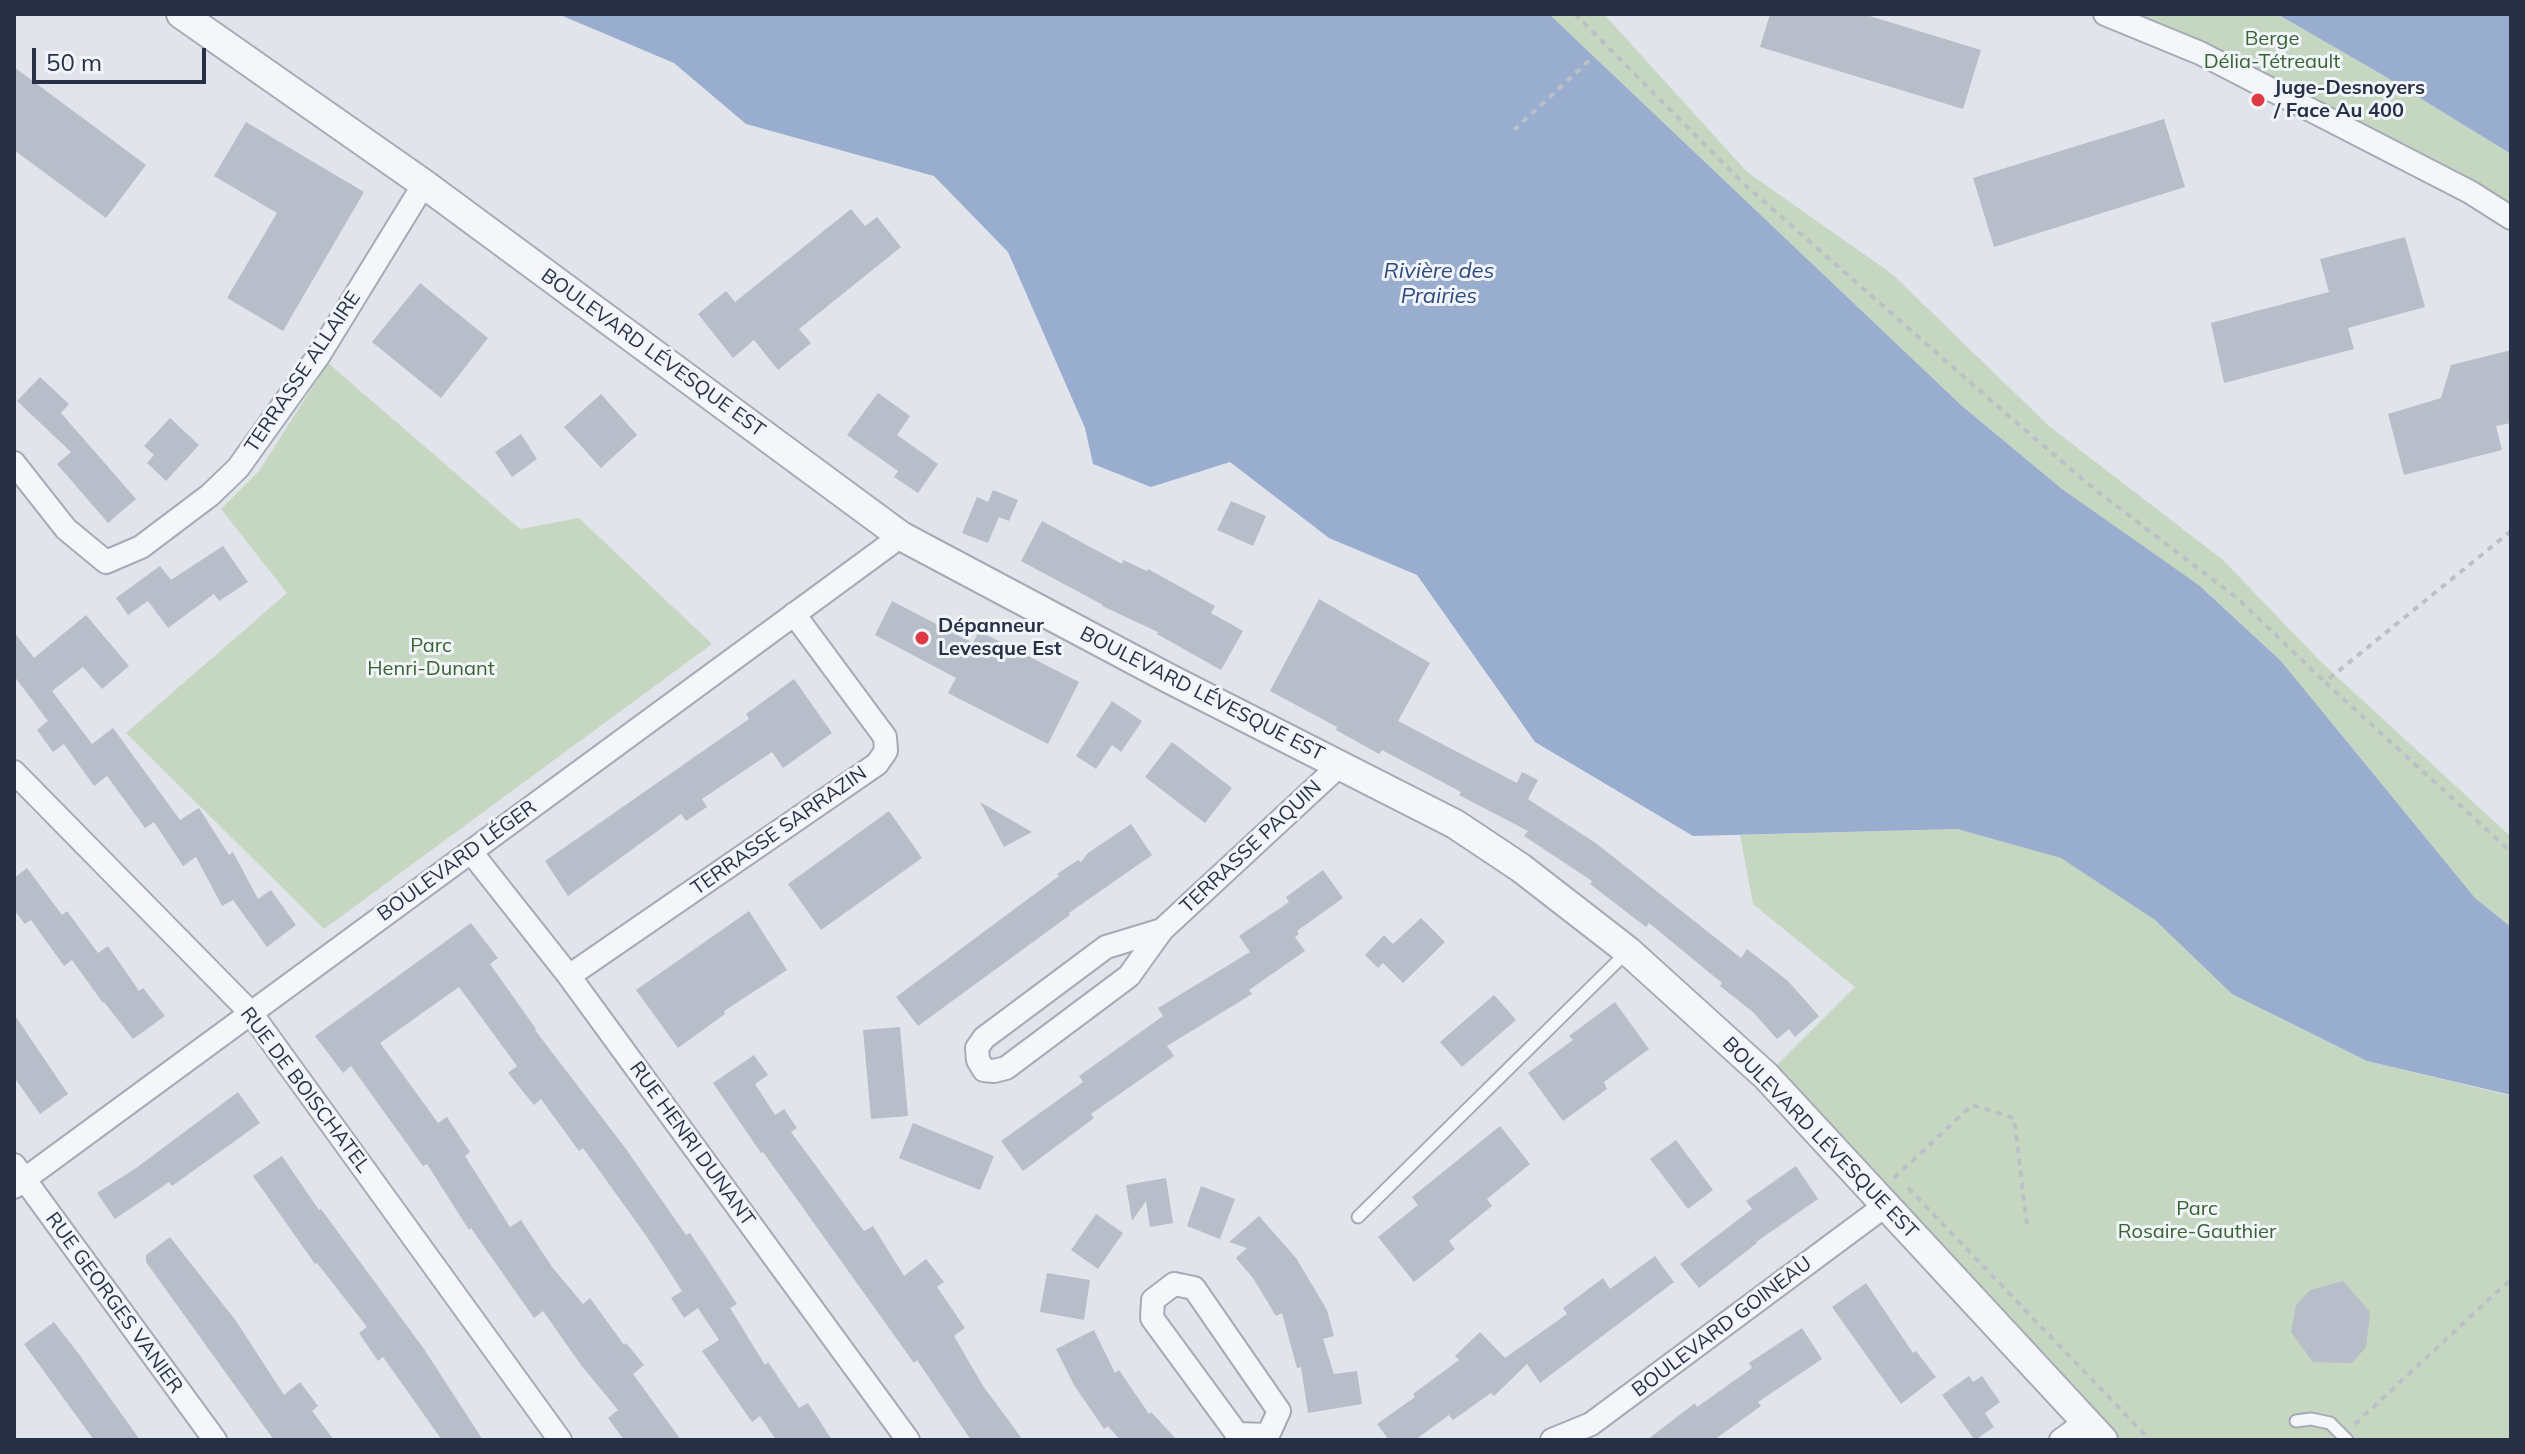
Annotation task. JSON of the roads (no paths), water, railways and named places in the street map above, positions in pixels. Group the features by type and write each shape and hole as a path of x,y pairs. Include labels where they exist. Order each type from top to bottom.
{"street":[{"name":"BOULEVARD LÉVESQUE EST","path":"181,14 424,184 901,536 1168,678 1455,824 1521,868 1628,951 1766,1076 2094,1431"},
{"path":"2105,14 2200,53 2470,192 2511,218"},
{"name":"TERRASSE ALLAIRE","path":"14,463 66,529 106,562 141,547 210,495 238,468 289,401 424,184"},
{"name":"BOULEVARD LÉGER","path":"17,1177 251,1013 901,536"},
{"name":"TERRASSE SARRAZIN","path":"569,976 877,764 886,751 885,737 794,614"},
{"name":"TERRASSE PAQUIN","path":"1162,930 1106,947 984,1038 977,1048 978,1060 984,1070 1006,1068 1129,976 1162,930 1340,765"},
{"name":"RUE DE BOISCHATEL","path":"14,772 251,1013 560,1440"},
{"name":"RUE HENRI DUNANT","path":"471,852 569,976 908,1440"},
{"name":"RUE GEORGES VANIER","path":"17,1177 215,1440"},
{"name":"BOULEVARD GOINEAU","path":"1552,1440 1591,1424 1881,1200"},
{"path":"1174,1284 1194,1288 1279,1411 1269,1438 1237,1434 1152,1318 1153,1300 1174,1284"},
{"path":"2061,1440 2094,1431"}],"lane":[{"path":"1358,1217 1628,951"},
{"path":"2296,1421 2311,1419 2330,1423 2344,1438"}],"water":[{"name":"Rivière des Prairies","path":"558,14 1549,14 1962,406 2062,489 2200,586 2281,661 2475,898 2511,927 2511,1095 2367,1061 2232,994 2155,920 2061,858 1957,829 1693,836 1535,742 1417,575 1329,538 1230,462 1151,487 1093,464 1085,428 1008,252 934,176 746,124 674,63"},
{"path":"2277,14 2511,14 2511,154 2381,74"}],"place":[{"name":"Juge-Desnoyers / Face Au 400","path":"2258,100"},
{"name":"Dépanneur Levesque Est","path":"922,638"}],"park label":[{"name":"Berge Délia-Tétreault","path":"2272,50"},
{"name":"Parc Henri-Dunant","path":"431,658"},
{"name":"Parc Rosaire-Gauthier","path":"2197,1220"}]}
